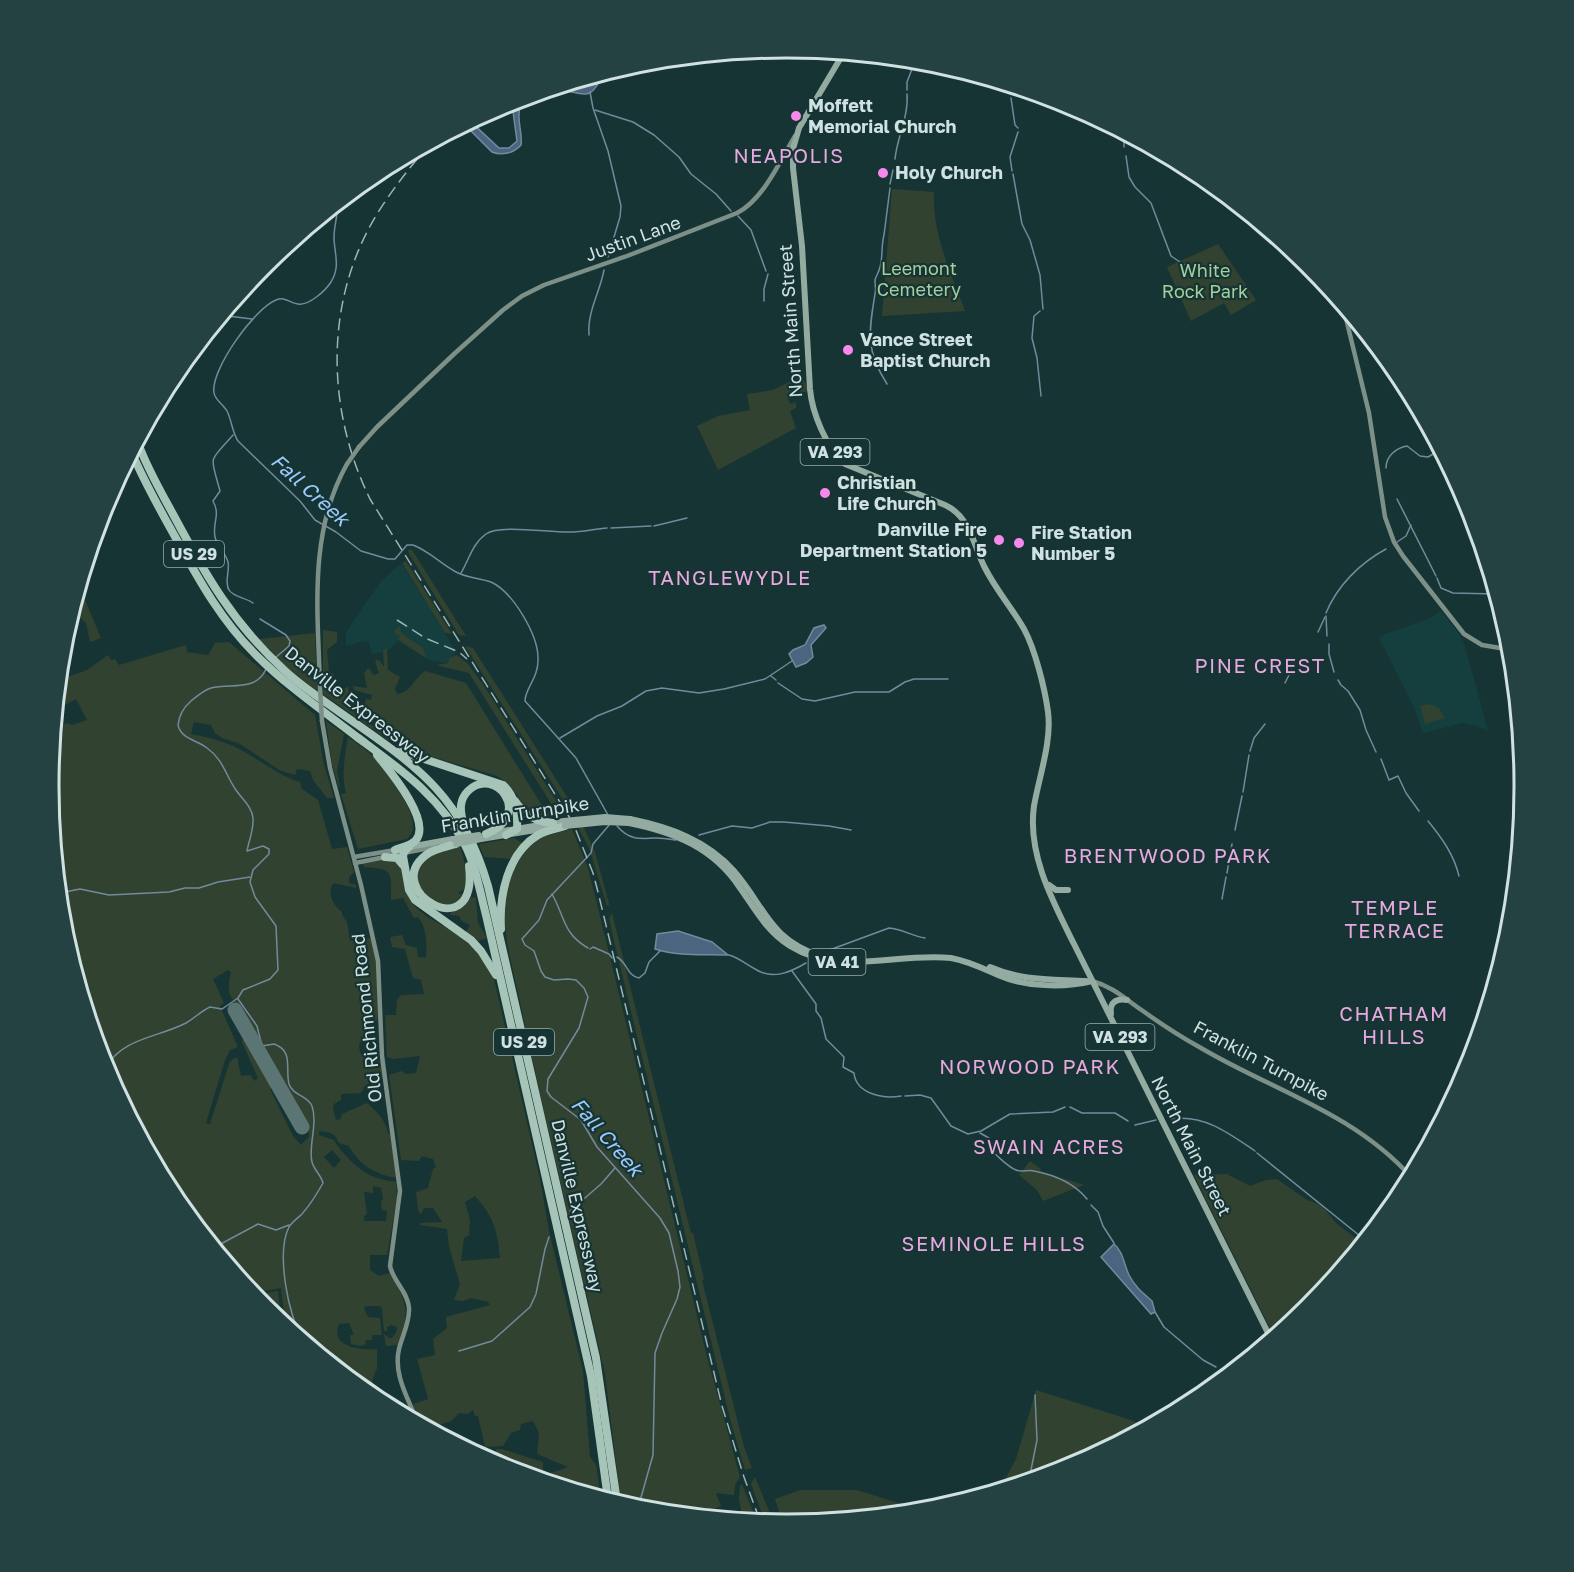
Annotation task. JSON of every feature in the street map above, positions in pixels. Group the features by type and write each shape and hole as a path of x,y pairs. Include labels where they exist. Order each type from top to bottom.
{"highway":[{"name":"Danville Expressway","path":"142,451 208,579 266,658"},
{"name":"Danville Expressway","path":"136,462 202,585 239,637 368,745 426,790 477,879 589,1368 607,1491"},
{"name":"Danville Expressway","path":"278,670 409,761 451,806 467,832 486,879 599,1372 616,1493"},
{"path":"377,738 414,757 499,782 507,788 522,811 538,821 553,823"},
{"path":"368,745 408,797 419,824 419,833 414,842 395,850"},
{"path":"467,832 461,809 463,797 475,786 490,784 504,793 509,804 509,812 503,824 482,836"},
{"path":"506,835 517,829 513,799"},
{"path":"504,958 501,908 505,885 512,866 523,849 534,838 565,823"},
{"path":"457,841 469,864 468,892 455,906 444,909 434,907 425,901 417,889 415,877 417,866 430,852 457,841"},
{"path":"406,850 405,868 415,900 464,934 481,951 495,972 505,997"},
{"path":"385,857 399,860 405,868"}],"main road":[{"name":"North Main Street","path":"839,60 799,128 794,143 793,163 802,246 813,409 836,454 845,464 945,505 960,515 968,527 989,575 1025,631 1049,715 1033,822 1036,848 1045,879 1092,981 1268,1332"},
{"name":"Justin Lane","path":"347,464 377,427 454,354 503,310 534,290 627,256 748,207 758,197 799,128"},
{"path":"1347,322 1371,422 1385,516 1394,542 1464,634 1482,645 1502,648"},
{"name":"Old Richmond Road","path":"347,464 333,491 320,540 318,569 322,721 330,768 377,954 382,1056 400,1183 400,1204 390,1266 406,1298 409,1313 398,1353 397,1368 413,1410"},
{"name":"Franklin Turnpike","path":"482,836 506,835 605,817 657,824 701,843 733,870 780,933 804,950 819,956 851,959 933,953 951,954 1015,976 1092,981 1113,988 1127,1000 1200,1048 1353,1127 1380,1147 1404,1170"},
{"name":"Franklin Turnpike","path":"629,821 678,837 708,854 730,873 756,914 777,936 787,945 811,957 849,963 933,957 951,958 1021,982 1077,985 1092,981"},
{"name":"Franklin Turnpike","path":"355,860 385,857 406,850 517,829 565,823"},
{"name":"Franklin Turnpike","path":"355,860 395,850 406,850"},
{"path":"1045,879 1056,890 1068,890 1059,899 1059,912"},
{"path":"1073,980 1083,973 1083,961"},
{"path":"1115,1026 1112,1003 1117,1000 1127,1000"}],"shaded area":[{"path":"598,83 590,93 570,92"},
{"path":"520,110 521,145 511,152 500,154 492,152 471,131 478,128 499,148 509,148 517,141 513,112"},
{"path":"401,563 454,648 455,653 451,663 431,661 398,641 387,651 372,654 369,642 364,641 346,646 346,633 360,611 381,582"},
{"path":"1441,611 1464,643 1488,731 1462,723 1423,733 1415,709 1379,638 1428,619"},
{"path":"824,625 826,628 811,645 813,657 796,667 789,654 805,645 814,628"},
{"path":"678,931 712,942 728,955 682,954 655,949 657,934"},
{"path":"1114,1244 1121,1254 1131,1279 1139,1290 1152,1301 1155,1312 1151,1314 1101,1257"}],"green space":[{"name":"Leemont Cemetery","path":"892,189 934,192 939,238 965,311 882,316"},
{"name":"White Rock Park","path":"1218,244 1256,300 1231,315 1224,303 1191,321 1167,267"},
{"path":"801,376 808,391 788,397 790,404 796,402 796,408 790,411 796,428 718,470 697,426 718,416 750,410 747,394 773,390"},
{"path":"409,549 412,550 466,636 459,635 408,552"},
{"path":"406,561 452,634 445,633 402,563"},
{"path":"84,598 101,638 90,642 86,623 80,618"},
{"path":"399,625 401,633 423,648 426,658 398,639 400,636 394,632"},
{"path":"323,630 337,632 337,642 327,650 329,672 334,674 336,688 342,691 348,686 353,706 375,727 379,727 379,723 354,703 364,705 366,699 371,700 372,695 354,690 353,686 367,688 364,674 367,669 375,675 379,673 375,661 379,660 384,667 383,650 387,649 388,670 400,677 395,689 397,694 406,691 425,671 466,683 546,812 562,812 564,815 537,815 529,811 507,783 497,776 406,749 385,738 323,694"},
{"path":"315,633 317,691 284,665 259,639"},
{"path":"229,642 315,715 324,765 334,798 327,798 313,780 310,771 297,769 295,775 281,771 240,744 222,738 215,733 211,725 194,722 191,734 210,738 241,750 277,772 300,782 302,789 318,800 332,849 347,847 354,872 349,877 349,883 356,885 356,888 333,883 332,899 347,922 350,941 372,938 376,954 379,1017 359,1045 360,1053 371,1061 381,1061 383,1079 375,1078 365,1086 361,1093 341,1094 341,1100 334,1104 333,1109 336,1120 341,1119 342,1114 367,1103 377,1113 390,1134 397,1178 369,1168 358,1159 349,1146 339,1143 332,1134 319,1131 319,1135 334,1140 347,1157 371,1176 396,1182 397,1200 387,1255 370,1255 370,1270 379,1276 390,1273 404,1301 404,1323 398,1345 386,1346 384,1334 392,1338 397,1327 391,1325 387,1327 387,1331 384,1331 382,1308 379,1306 364,1308 368,1317 380,1318 382,1335 372,1335 372,1340 366,1340 365,1345 360,1346 351,1344 350,1335 354,1335 349,1323 339,1324 337,1332 343,1343 349,1346 377,1349 377,1368 372,1383 307,1333 283,1310 281,1288 264,1291 240,1266 182,1190 157,1150 115,1064 98,1020 73,928 61,834 59,786 61,738 62,725 67,723 72,725 87,720 76,699 65,705 68,677 87,670 108,655 119,665 186,645 187,652 208,655 215,643","holes":["228,970 231,972 229,993 294,1100 309,1131 309,1137 301,1145 293,1136 270,1089 272,1087 243,1038 242,1042 258,1078 255,1081 250,1075 241,1076 237,1057 230,1061 210,1124 206,1123 225,1060 230,1050 238,1047 220,1006 224,1003 213,979","332,1150 341,1160 334,1168 324,1157","373,1186 381,1188 382,1210 387,1211 386,1221 364,1221 364,1216 367,1214 364,1192 373,1193"]},
{"path":"465,646 473,648 571,803 565,803"},
{"path":"457,655 468,664 484,686 558,804 552,805 469,673 436,665 448,663 450,658"},
{"path":"1429,704 1439,708 1445,718 1425,724 1420,706"},
{"path":"326,721 344,734 337,771 340,787 332,764"},
{"path":"348,737 373,757 403,798 409,809 413,827 407,839 358,849 341,794 346,793 344,772"},
{"path":"583,826 595,852 611,911 609,905 607,906 589,848 578,827"},
{"path":"572,829 588,868 706,1353 740,1477 735,1485 734,1495 716,1493 721,1506 714,1509 645,1500 620,1494 605,1374 543,1107 508,948 503,912 506,890 514,869 526,850 541,837"},
{"path":"514,838 523,844 512,859 484,857 479,844"},
{"path":"460,847 466,868 465,889 459,892 463,894 459,901 446,906 432,901 423,894 418,884 421,866 431,854"},
{"path":"384,859 397,864 401,868 406,891 413,904 424,915 454,932 471,945 484,961 494,979 540,1179 549,1231 583,1371 590,1457 596,1465 600,1489 549,1474 568,1467 537,1454 539,1433 533,1421 521,1424 520,1430 511,1433 503,1446 485,1447 478,1416 475,1416 473,1410 468,1414 459,1413 451,1421 440,1425 416,1411 413,1404 428,1399 417,1359 435,1355 433,1339 447,1328 446,1317 490,1305 488,1302 471,1298 463,1301 454,1300 460,1284 449,1247 447,1229 420,1225 420,1223 442,1222 433,1208 424,1208 421,1214 418,1211 416,1192 428,1188 433,1169 436,1167 433,1159 422,1156 419,1161 401,1160 389,1075 401,1071 406,1074 416,1073 420,1056 393,1059 387,1057 385,1015 396,1015 397,1000 401,995 424,994 421,980 413,978 405,949 392,947 390,937 402,935 406,945 417,948 418,957 426,958 426,936 421,921 418,917 414,918 403,898 391,900 389,873 381,869 364,867 363,863","holes":["475,1196 494,1224 500,1258 461,1261 464,1238 469,1235 470,1220 465,1202"]},
{"path":"471,897 476,898 478,923 487,938 478,941 466,932 470,925 462,921 459,916 450,913 464,907"},
{"path":"612,913 691,1233 693,1233 704,1279 702,1280 744,1447 752,1468 745,1470 730,1419 613,937 609,918"},
{"path":"1030,1161 1041,1169 1040,1171 1084,1185 1043,1201 1037,1190 1019,1175"},
{"path":"1227,1174 1250,1186 1277,1179 1307,1200 1323,1207 1336,1223 1356,1239 1334,1266 1271,1329 1194,1175"},
{"path":"278,1291 280,1306 273,1300 266,1293"},
{"path":"1036,1390 1137,1423 1065,1458 1005,1480 1016,1459"},
{"path":"496,1449 502,1449 543,1462 543,1471 496,1452"},
{"path":"755,1477 770,1513 762,1513 751,1484"},
{"path":"742,1484 754,1513 741,1512 740,1485"},
{"path":"800,1490 857,1490 902,1504 835,1512 787,1514 780,1514 775,1499"}],"waterway":[{"path":"907,90 907,82 912,69"},
{"path":"590,92 608,151 621,206 608,257"},
{"path":"895,159 906,110 907,94"},
{"path":"1011,98 1015,125 1018,128"},
{"path":"595,110 633,122 654,135 679,157 691,174 716,194 731,211"},
{"path":"1012,171 1010,157 1018,132"},
{"path":"1124,142 1124,147"},
{"path":"1126,156 1129,177 1135,187 1151,203 1171,256 1195,272"},
{"path":"890,184 893,170"},
{"path":"1013,174 1022,224 1030,240 1040,275 1043,309"},
{"path":"887,384 875,361 870,330 875,280 881,263 890,188"},
{"name":"Fall Creek","path":"337,215 334,237 336,270 331,282 307,303 298,304 279,299 267,305 257,315 236,341 219,370 214,393 217,400 227,411 238,441 300,501 315,520 361,551 395,559 407,545 413,545 456,572 491,582 508,595 529,626 537,649 538,665 525,701 576,758 608,815"},
{"path":"738,216 751,230 766,271"},
{"path":"589,335 590,318 604,270"},
{"path":"764,301 768,274"},
{"path":"1040,311 1034,316 1032,338 1037,358 1041,396"},
{"path":"232,316 252,319"},
{"path":"233,435 213,460 220,491 213,501 216,511 215,537 228,562 229,590 253,603"},
{"path":"1386,468 1392,453 1407,446 1420,456 1428,457 1434,454"},
{"path":"1397,499 1436,576"},
{"path":"654,526 687,518"},
{"path":"1397,542 1406,536 1411,525"},
{"path":"611,528 651,526"},
{"path":"461,573 477,542 493,531 514,529 579,532 607,528"},
{"path":"1326,613 1336,594 1350,576 1367,561 1386,549"},
{"path":"1437,578 1441,588 1453,593 1489,594"},
{"path":"1326,616 1327,636"},
{"path":"1318,632 1325,617"},
{"path":"260,619 286,635 290,641 289,646 275,658"},
{"path":"1329,644 1334,672"},
{"path":"560,738 646,691 662,688 699,693 724,689 765,679 792,661"},
{"path":"1285,683 1295,663"},
{"path":"113,1058 131,1044 186,1023 210,1007 222,1009 238,998 243,990 270,979 278,970 276,926 255,897 250,882 253,870 269,854 269,849 263,846 247,851 253,826 251,810 217,757 203,745 182,733 178,725 184,709 203,692 211,688 249,684 262,676 266,669"},
{"path":"771,676 776,680"},
{"path":"778,683 802,699 815,701 855,692 889,692 914,679 948,679"},
{"path":"1338,680 1360,710 1376,752"},
{"path":"1250,751 1254,738 1265,724"},
{"path":"1243,792 1249,755"},
{"path":"1381,759 1389,780 1398,776 1406,793 1419,811"},
{"path":"1235,830 1242,796"},
{"path":"1428,821 1447,847 1459,876"},
{"path":"699,835 732,826 752,828 770,822 829,826 851,830"},
{"name":"Fall Creek","path":"610,824 593,844 591,853 547,900 539,920 522,939 525,945 534,951 545,977 554,980 576,980 584,988 588,997 579,1028 548,1079 547,1091 551,1097 581,1120 597,1147 660,1218 669,1233 678,1271 680,1287 677,1299 655,1353 653,1455 641,1499"},
{"path":"617,826 635,838 676,840"},
{"path":"1227,873 1232,844"},
{"path":"68,891 80,889 109,895 169,892 250,877"},
{"path":"1222,899 1226,877"},
{"path":"552,894 569,931 588,948"},
{"path":"824,952 889,928 925,938"},
{"path":"590,949 593,947 609,954 612,958"},
{"path":"617,957 632,975 639,978 645,973 649,962 660,951"},
{"path":"729,955 761,972 774,975 793,970 806,963"},
{"path":"792,971 816,1004 816,1011 821,1018 826,1039 844,1057 843,1067 854,1073 860,1086 872,1094 886,1097 901,1096"},
{"path":"238,999 257,1026 262,1046 274,1044 284,1051 288,1061 289,1084 294,1091 310,1102 314,1113 311,1156 313,1165 323,1183 305,1211 289,1227 285,1238 284,1268 295,1321"},
{"path":"905,1096 920,1095 931,1098 951,1126 968,1134 981,1131 1010,1114 1053,1112 1065,1107"},
{"path":"1070,1107 1082,1113 1115,1113 1128,1121"},
{"path":"1172,1119 1184,1118 1206,1122 1255,1151"},
{"path":"1135,1125 1156,1120"},
{"path":"980,1133 989,1138"},
{"path":"992,1143 997,1149 994,1153 1013,1169 1057,1177 1076,1188 1087,1199"},
{"path":"1257,1153 1359,1235"},
{"path":"570,1211 601,1184 615,1168"},
{"path":"1091,1205 1098,1212 1103,1226 1114,1243"},
{"path":"222,1243 258,1224 276,1230 289,1225"},
{"path":"459,1351 492,1341 530,1307 536,1294 549,1237"},
{"path":"1155,1312 1164,1327 1203,1360 1216,1367"},
{"path":"1031,1471 1037,1440 1035,1395"}],"runway":[{"path":"235,1010 302,1127"}],"railway":[{"path":"418,159 377,214 360,248 347,283 340,319 337,355 339,392 345,429 355,464 370,499 573,823 593,873 722,1406 757,1513"},
{"path":"397,620 425,638 459,652 467,659"}],"place":[{"name":"Moffett Memorial Church","path":"796,116"},
{"name":"Holy Church","path":"883,173"},
{"name":"Vance Street Baptist Church","path":"848,350"},
{"name":"Christian Life Church","path":"825,493"},
{"name":"Danville Fire Department Station 5","path":"999,540"},
{"name":"Fire Station Number 5","path":"1019,543"}],"district":[{"name":"NEAPOLIS","path":"789,156"},
{"name":"TANGLEWYDLE","path":"730,578"},
{"name":"PINE CREST","path":"1260,666"},
{"name":"BRENTWOOD PARK","path":"1168,856"},
{"name":"TEMPLE TERRACE","path":"1395,920"},
{"name":"CHATHAM HILLS","path":"1394,1026"},
{"name":"NORWOOD PARK","path":"1030,1067"},
{"name":"SWAIN ACRES","path":"1049,1147"},
{"name":"SEMINOLE HILLS","path":"994,1244"}]}
